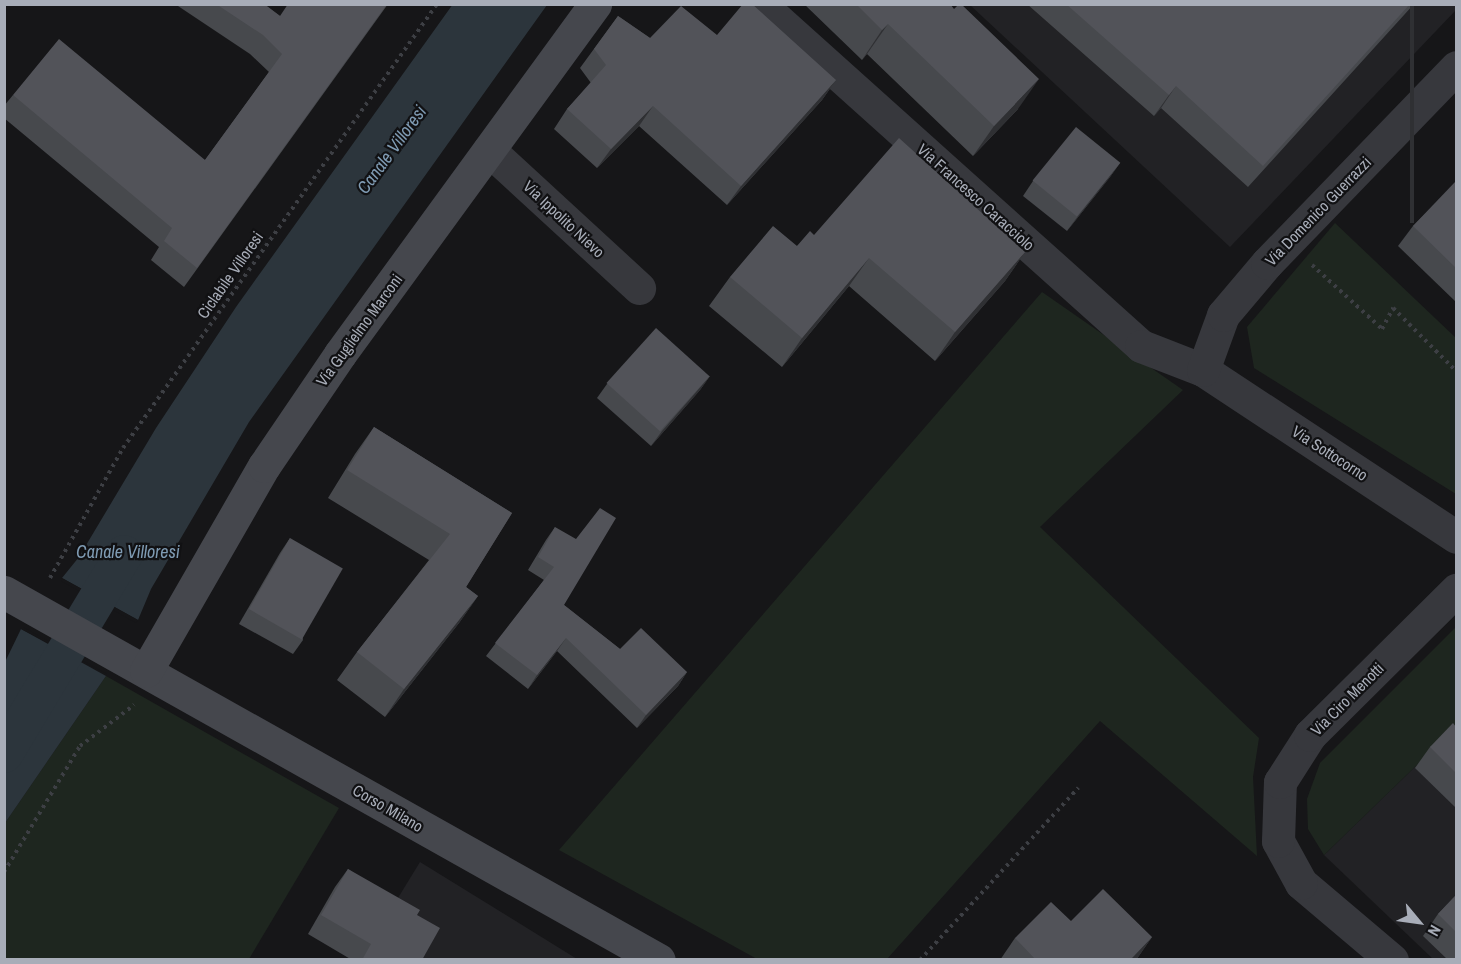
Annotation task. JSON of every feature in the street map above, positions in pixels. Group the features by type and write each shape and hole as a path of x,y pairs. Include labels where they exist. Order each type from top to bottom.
{"street":[{"name":"Via Guglielmo Marconi","path":"143,669 264,466 595,4"},
{"name":"Via Francesco Caracciolo","path":"760,4 1141,346 1203,370"},
{"name":"Via Domenico Guerrazzi","path":"1203,370 1223,315 1287,242 1456,67"},
{"name":"Via Ippolito Nievo","path":"489,150 639,288"},
{"name":"Via Sottocorno","path":"1203,370 1456,537"},
{"name":"Via Ciro Menotti","path":"1392,960 1301,883 1278,841 1280,782 1310,735 1456,590"},
{"name":"Corso Milano","path":"20,600 659,960"}],"path":[{"name":"Ciclabile Villoresi","path":"57,568 123,448 437,4"},
{"path":"1287,242 1382,328 1393,308 1456,371"},
{"path":"4,872 80,746 143,669"},
{"path":"920,960 1078,788"}],"shaded area":[{"path":"1456,4 1456,10 1230,247 970,5"},
{"path":"1335,223 1456,338 1456,494 1254,368 1247,327"},
{"path":"1042,292 1183,390 1040,527 1259,738 1253,777 1257,856 1100,721 887,959 757,959 559,850"},
{"path":"1456,627 1456,727 1324,855 1308,829 1307,799 1320,763"},
{"path":"106,676 339,808 249,959 5,960 5,823"},
{"path":"1456,727 1456,959 1433,959 1324,855"},
{"path":"420,862 577,959 360,960"}],"water":[{"name":"Canale Villoresi","path":"453,4 547,5 249,422 151,589 138,620 62,578 79,557 156,428 236,307"},
{"path":"21,629 106,676 5,823 5,662"}],"pier":[{"path":"62,578 138,620 136,623 61,581"},
{"path":"23,627 107,674 21,629"}],"building":[{"path":"216,4 264,4 280,16 288,4 387,4 197,268 164,241 172,228 13,95 59,39 205,160 282,54 263,35"},
{"path":"743,4 752,4 836,80 741,186 653,106 611,149 567,109 606,65 594,49 618,16 650,38 681,6 717,35"},
{"path":"856,4 950,4 954,9 961,4 1039,79 994,126 888,24 882,30"},
{"path":"1066,4 1410,4 1263,166 1176,86 1169,95"},
{"path":"1076,127 1120,163 1077,216 1033,181"},
{"path":"899,138 1025,252 955,332 869,258 802,338 730,277 773,226 797,246 810,231 814,235"},
{"path":"1456,183 1456,268 1413,226"},
{"path":"656,328 710,376 660,431 606,383"},
{"path":"374,427 512,513 466,587 478,596 404,689 357,652 450,534 347,470"},
{"path":"600,508 616,518 564,605 620,649 641,628 687,672 646,715 566,638 537,675 495,643 554,567 538,557 555,527 576,539"},
{"path":"290,538 343,568 302,640 249,609"},
{"path":"1453,723 1456,727 1456,773 1430,747"},
{"path":"348,869 420,910 417,915 440,928 422,960 362,960 371,944 321,915"},
{"path":"1103,889 1152,937 1130,960 1036,960 1015,938 1051,902 1071,921"},
{"path":"1456,895 1456,932 1438,914"}],"waterway":[{"name":"Canale Villoresi","path":"4,754 124,554"}]}
